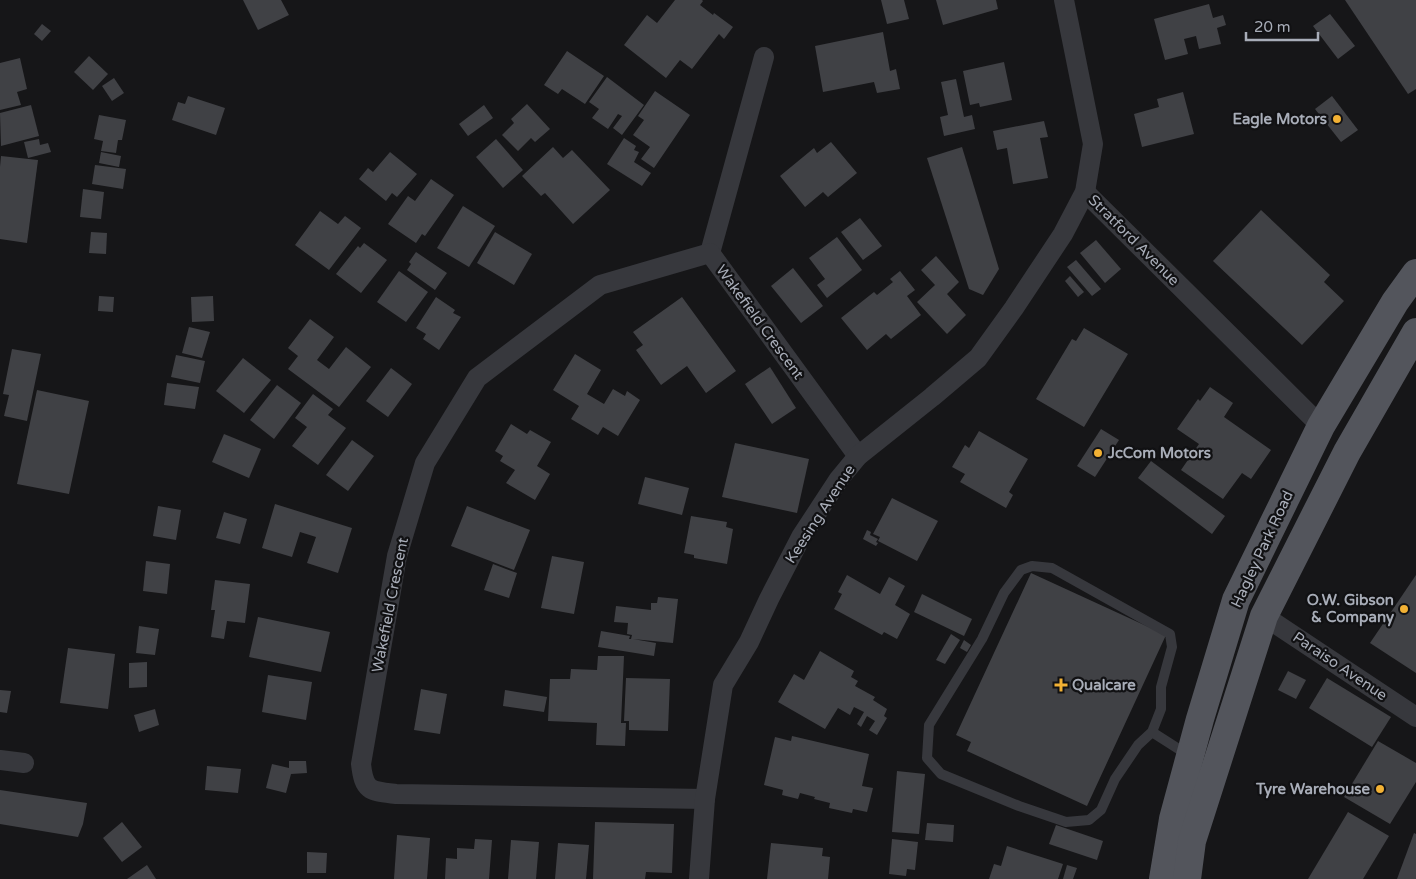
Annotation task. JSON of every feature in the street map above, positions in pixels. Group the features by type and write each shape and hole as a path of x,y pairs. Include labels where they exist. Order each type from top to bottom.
{"main road":[{"name":"Hagley Park Road","path":"1163,879 1173,819 1236,600 1321,426 1395,302 1416,273"},
{"name":"Hagley Park Road","path":"1187,879 1192,840 1264,616 1347,452 1416,332"}],"street":[{"name":"Stratford Avenue","path":"1064,0 1093,144 1085,192 1321,426"},
{"path":"710,253 764,58"},
{"name":"Keesing Avenue","path":"698,879 705,799 723,686 749,642 801,537 839,479 858,456 978,358 1047,259 1063,234 1085,192"},
{"name":"Wakefield Crescent","path":"705,799 382,793 369,787 363,780 361,764 397,556 425,463 477,378 600,285 710,253 858,456"},
{"name":"Paraiso Avenue","path":"1264,616 1416,717"},
{"path":"0,760 24,763"}],"lane":[{"path":"1032,566 1052,568 1170,634 1172,647 1161,687 1160,709 1152,732 1138,744 1115,779 1100,810 1089,820 1066,822 1020,806 941,774 927,758 929,725 982,639 1004,593 1021,570 1032,566"},
{"path":"1152,732 1190,756"}],"building":[{"path":"243,0 281,0 289,15 258,30"},
{"path":"675,0 702,0 700,5 733,27 724,39 719,34 692,69 680,60 666,78 624,45 647,15 657,23"},
{"path":"881,0 904,0 909,19 887,24"},
{"path":"936,0 996,0 998,9 943,25"},
{"path":"1345,0 1416,0 1416,89 1408,94"},
{"path":"1209,4 1213,18 1223,15 1226,25 1217,28 1221,44 1199,49 1196,36 1184,39 1188,54 1165,60 1154,19"},
{"path":"1330,14 1355,46 1338,59 1313,26"},
{"path":"42,24 51,31 42,41 34,34"},
{"path":"883,32 890,71 896,69 900,89 877,93 874,82 823,92 815,46"},
{"path":"567,51 604,76 585,104 562,89 558,94 544,85"},
{"path":"89,56 108,74 93,90 74,72"},
{"path":"20,58 27,89 17,92 21,105 0,110 0,63"},
{"path":"1004,62 1012,100 980,107 979,103 970,105 963,71"},
{"path":"607,77 644,105 622,135 613,128 622,116 618,114 608,129 592,118 599,109 589,102"},
{"path":"114,78 124,93 112,101 102,86"},
{"path":"956,79 964,117 972,115 975,129 944,136 940,117 948,115 941,82"},
{"path":"655,91 690,115 654,168 641,159 650,147 633,135 644,120 638,116"},
{"path":"1183,92 1194,134 1142,147 1134,114 1159,107 1157,99"},
{"path":"188,96 225,108 216,135 172,120 178,102 185,104"},
{"name":"Eagle Motors","path":"1332,96 1358,130 1341,142 1315,109"},
{"path":"527,104 550,129 535,142 531,138 518,151 502,135 514,123 511,119"},
{"path":"31,105 39,136 1,146 0,113"},
{"path":"484,105 493,118 468,136 459,124"},
{"path":"99,115 126,120 122,140 118,140 116,153 101,151 103,141 94,139"},
{"path":"1044,121 1048,137 1040,138 1048,178 1013,184 1007,148 997,150 993,131"},
{"path":"624,138 636,146 634,150 639,152 634,162 651,173 642,186 607,164"},
{"path":"39,139 40,145 48,143 51,152 28,158 24,142"},
{"path":"496,139 523,170 503,188 476,157"},
{"path":"831,142 857,173 828,197 823,192 805,207 780,176 814,148 817,153"},
{"path":"553,147 563,158 572,150 610,190 573,224 545,193 541,196 522,176"},
{"path":"962,147 999,269 983,295 969,289 927,158"},
{"path":"101,152 121,156 119,167 99,163"},
{"path":"390,152 417,174 397,197 392,193 386,201 359,179 368,168 373,172"},
{"path":"1,156 38,160 27,243 0,239"},
{"path":"95,165 126,169 123,189 92,184"},
{"path":"431,179 454,195 425,236 422,234 416,243 388,224 408,196 415,201"},
{"path":"83,189 104,192 101,219 80,217"},
{"path":"463,206 495,226 469,267 437,248"},
{"path":"1261,210 1330,275 1324,282 1344,301 1302,345 1213,261"},
{"path":"320,211 338,224 345,216 361,228 329,270 295,245"},
{"path":"860,218 882,246 863,260 841,232"},
{"path":"91,232 107,233 106,254 89,253"},
{"path":"495,232 532,254 514,285 477,263"},
{"path":"837,237 862,270 827,298 817,285 825,279 809,258"},
{"path":"1096,240 1121,269 1105,283 1080,253"},
{"path":"364,243 387,260 361,293 336,274 358,246 360,248"},
{"path":"416,252 447,273 435,290 407,270 411,264 409,262"},
{"path":"936,256 959,282 947,294 966,315 947,334 917,302 935,285 921,270"},
{"path":"1076,260 1101,289 1092,296 1067,267"},
{"path":"793,268 823,306 801,323 771,286"},
{"path":"399,271 428,292 406,322 377,302"},
{"path":"900,271 915,290 907,296 921,315 891,339 886,334 867,350 841,318 874,292 877,295 893,282 890,279"},
{"path":"1070,276 1084,292 1078,297 1065,281"},
{"path":"99,296 114,297 113,312 98,311"},
{"path":"213,296 214,321 192,322 191,297"},
{"path":"436,297 455,310 453,313 461,317 439,350 423,339 426,334 416,328"},
{"path":"682,297 736,371 706,393 687,366 661,385 636,350 643,345 633,332"},
{"path":"310,319 334,337 317,360 329,369 346,347 371,367 339,407 288,369 298,356 288,348"},
{"path":"189,327 210,332 202,358 182,353"},
{"path":"1084,328 1128,354 1084,427 1036,399 1072,339 1076,341"},
{"path":"12,349 41,354 27,421 4,416 9,395 3,394"},
{"path":"575,354 601,370 587,394 604,404 613,389 625,396 627,391 640,400 618,436 603,427 598,435 571,419 579,406 553,390"},
{"path":"176,355 205,361 200,383 171,377"},
{"path":"243,358 271,380 244,413 216,391"},
{"path":"770,367 796,408 772,424 745,384"},
{"path":"391,368 412,384 388,417 366,401"},
{"path":"167,383 199,387 195,409 164,405"},
{"path":"277,385 301,403 274,439 250,420"},
{"path":"1210,387 1233,403 1224,417 1271,450 1251,479 1242,473 1223,499 1181,470 1199,444 1177,429 1198,399 1200,401"},
{"path":"37,390 89,401 69,494 17,484"},
{"path":"313,394 333,409 328,415 346,428 318,465 292,446 307,427 295,418"},
{"path":"511,424 527,434 530,430 551,442 537,466 550,474 535,500 506,483 515,470 500,461 503,456 495,451"},
{"name":"JcCom Motors","path":"1101,429 1119,440 1095,477 1077,466"},
{"path":"979,431 1028,459 1009,492 1013,495 1006,508 960,482 965,474 952,467 965,445 969,448"},
{"path":"224,434 261,449 249,478 212,462"},
{"path":"352,440 374,456 348,491 326,475"},
{"path":"735,443 809,459 797,513 722,497"},
{"path":"1151,461 1225,516 1212,534 1138,478"},
{"path":"645,477 689,488 682,515 638,504"},
{"path":"892,498 938,521 917,561 878,541 880,537 873,534"},
{"path":"275,504 352,528 338,573 307,563 316,537 300,532 292,557 262,548"},
{"path":"158,506 181,510 176,540 153,536"},
{"path":"467,506 530,530 514,570 451,546"},
{"path":"224,512 247,519 240,544 216,538"},
{"path":"691,516 727,522 726,527 733,529 727,564 694,558 694,555 684,553"},
{"path":"867,530 871,532 870,535 878,539 876,546 863,539"},
{"path":"552,556 584,562 574,614 541,608"},
{"path":"146,561 170,564 167,594 143,591"},
{"path":"493,564 517,573 509,598 484,590"},
{"name":"Qualcare","path":"1031,573 1166,635 1087,806 967,751 971,742 956,735"},
{"path":"847,575 880,594 889,577 905,586 895,605 910,614 897,639 884,632 882,635 834,609 842,594 838,592"},
{"name":"O.W. Gibson & Company","path":"1416,575 1416,673 1370,643"},
{"path":"215,580 250,584 245,623 227,621 224,639 211,637 215,610 211,610"},
{"path":"922,594 972,619 964,636 914,612"},
{"path":"658,597 678,599 673,643 633,639 656,643 654,656 598,647 601,631 630,636 629,639 631,639 632,635 627,634 628,623 614,622 616,606 651,610 651,603 657,603"},
{"path":"258,617 330,632 321,672 249,657"},
{"path":"139,626 159,629 155,655 136,653"},
{"path":"951,634 960,640 945,664 936,660"},
{"path":"964,640 971,645 967,652 960,648"},
{"path":"68,648 115,654 108,709 60,703"},
{"path":"820,651 854,671 851,677 858,681 855,686 875,697 873,700 887,709 884,716 887,718 877,735 869,730 875,721 867,716 861,727 857,724 864,712 854,707 850,715 838,708 825,729 778,702 794,674 804,680"},
{"path":"598,656 624,656 621,723 626,723 625,746 596,745 597,723 548,721 550,679 570,679 571,669 597,670"},
{"path":"147,662 147,687 129,688 129,663"},
{"path":"1288,671 1306,680 1296,699 1278,690"},
{"path":"268,675 312,682 306,720 262,712"},
{"path":"626,678 670,679 668,731 629,730 629,721 624,721"},
{"path":"1327,678 1391,717 1372,747 1309,708"},
{"path":"421,689 447,694 440,734 414,730"},
{"path":"0,690 11,691 7,713 0,712"},
{"path":"505,690 547,697 544,712 503,706"},
{"path":"155,709 159,725 139,732 134,715"},
{"path":"792,736 869,754 862,786 873,788 867,812 853,809 852,813 829,808 830,803 814,799 815,797 800,793 798,799 782,795 783,790 764,785 775,737 791,741"},
{"name":"Tyre Warehouse","path":"1378,741 1416,763 1416,782 1390,824 1344,797"},
{"path":"289,761 306,761 307,773 291,774 286,793 266,788 272,764 289,768"},
{"path":"207,766 241,769 238,793 205,790"},
{"path":"897,771 925,774 919,834 892,832"},
{"path":"0,790 87,803 83,824 78,837 0,824"},
{"name":"Tyre Warehouse","path":"1348,812 1389,836 1363,879 1308,879"},
{"path":"122,822 142,847 122,862 103,838"},
{"path":"595,822 674,824 672,873 646,872 645,879 593,879"},
{"path":"927,823 954,825 953,842 925,840"},
{"path":"1056,825 1103,841 1097,860 1049,844"},
{"path":"1414,833 1416,834 1416,879 1397,879"},
{"path":"397,835 430,838 427,879 394,879"},
{"path":"475,839 492,840 489,879 445,879 446,858 457,859 457,848 474,849"},
{"path":"892,839 918,842 915,870 907,869 906,876 889,874"},
{"path":"511,840 539,842 536,879 508,879"},
{"path":"558,843 589,845 586,879 555,879"},
{"path":"771,843 823,848 822,856 830,857 828,879 767,879"},
{"path":"1007,846 1063,864 1058,879 989,879 994,864 1001,866"},
{"path":"307,852 327,853 326,873 307,873"},
{"path":"147,865 156,879 127,879"},
{"path":"1067,865 1077,868 1073,879 1063,879"}],"place":[{"name":"Eagle Motors","path":"1337,119"},
{"name":"JcCom Motors","path":"1098,453"},
{"name":"O.W. Gibson & Company","path":"1404,609"},
{"name":"Qualcare","path":"1061,685"},
{"name":"Tyre Warehouse","path":"1380,789"}]}
